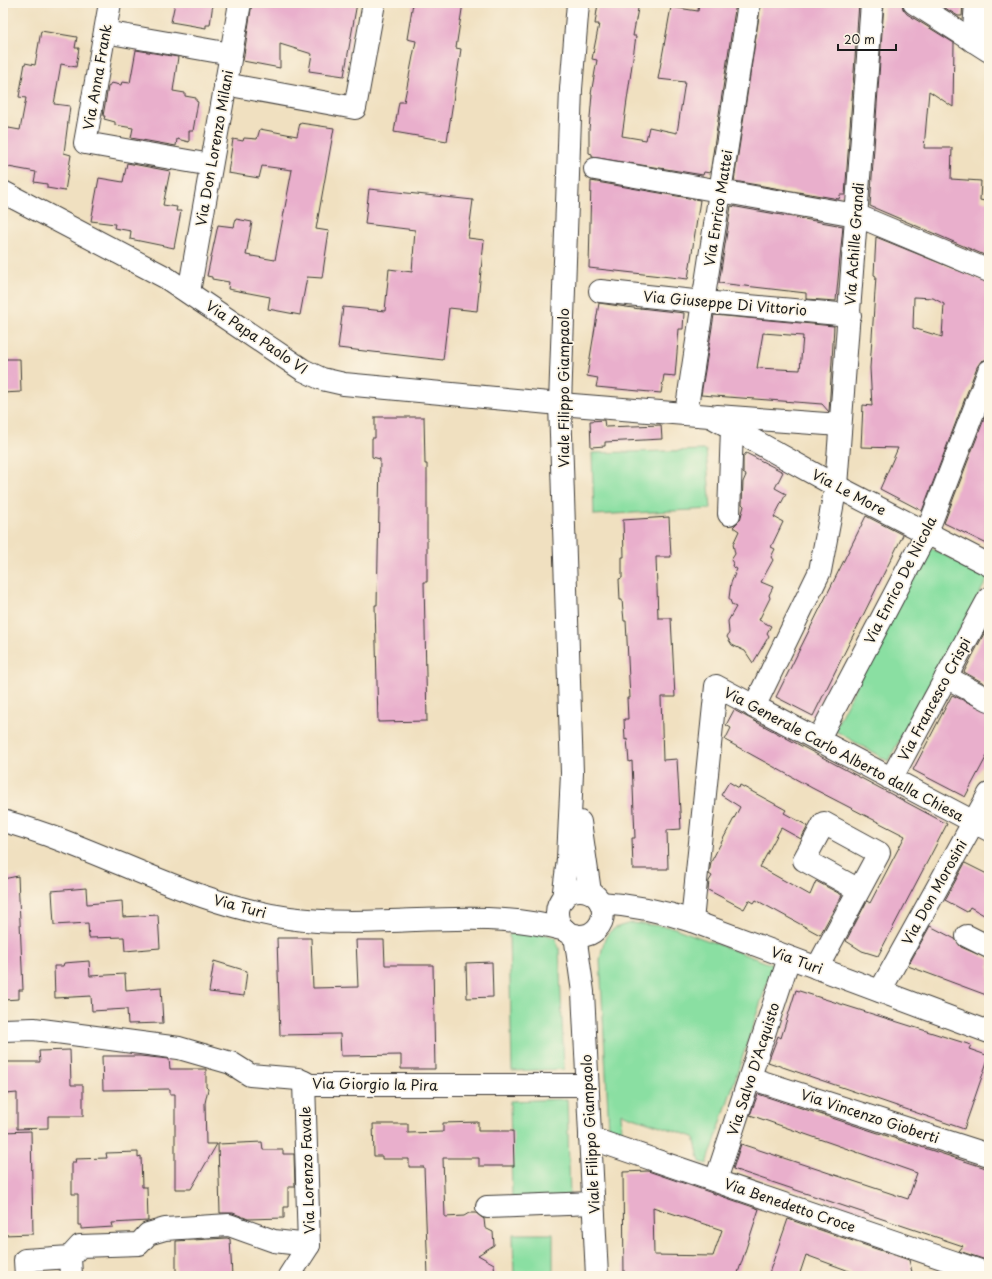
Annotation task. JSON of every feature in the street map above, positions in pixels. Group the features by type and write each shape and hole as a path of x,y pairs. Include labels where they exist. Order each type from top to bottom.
{"street":[{"name":"Via Anna Frank","path":"110,3 85,144 211,165"},
{"name":"Via Don Lorenzo Milani","path":"189,292 240,3"},
{"path":"225,84 356,108 374,3"},
{"name":"Viale Filippo Giampaolo","path":"561,901 568,860 572,773 560,404 571,89 578,3"},
{"name":"Via Enrico Mattei","path":"686,413 749,3"},
{"name":"Via Achille Grandi","path":"754,707 820,571 836,486 850,315 872,3"},
{"path":"914,3 981,46"},
{"path":"976,3 981,46"},
{"path":"105,32 231,54"},
{"path":"595,169 856,215 989,271"},
{"name":"Via Papa Paolo VI","path":"3,192 165,277 303,370 322,379 344,384 560,404"},
{"name":"Via Giuseppe Di Vittorio","path":"600,291 850,315"},
{"name":"Via Enrico De Nicola","path":"818,740 927,532 989,371"},
{"name":"Via Le More","path":"560,404 840,425"},
{"name":"Via Le More","path":"710,416 836,486 989,565"},
{"path":"729,514 732,428"},
{"name":"Via Francesco Crispi","path":"891,779 989,598"},
{"path":"946,677 989,700"},
{"name":"Via Generale Carlo Alberto dalla Chiesa","path":"692,920 716,686 981,826"},
{"name":"Viale Filippo Giampaolo","path":"572,773 596,898"},
{"name":"Via Don Morosini","path":"880,991 981,826 989,794"},
{"name":"Via Turi","path":"3,821 56,837 210,898 287,918 320,922 491,918"},
{"path":"580,890 596,898 603,916 601,923 578,932 541,923 491,918 561,901 570,893 580,890"},
{"path":"818,968 859,890"},
{"name":"Via Turi","path":"596,898 692,920 789,958 989,1032"},
{"path":"561,901 558,915 578,932"},
{"name":"Viale Filippo Giampaolo","path":"578,932 583,992 597,1276"},
{"path":"967,936 989,947"},
{"name":"Via Salvo D'Acquisto","path":"716,1180 789,958"},
{"name":"Via Giorgio la Pira","path":"3,1030 34,1029 179,1048 231,1062 250,1075 298,1079 310,1085 588,1085"},
{"name":"Via Vincenzo Gioberti","path":"750,1078 989,1155"},
{"name":"Via Lorenzo Favale","path":"289,1276 309,1245 304,1082"},
{"name":"Via Benedetto Croce","path":"590,1138 989,1274"},
{"path":"487,1207 593,1203"},
{"path":"26,1276 25,1260 70,1266 80,1246 139,1244 148,1234 165,1229 229,1225 274,1241 309,1245"}],"green space":[{"path":"706,450 711,509 594,515 592,453"},
{"path":"927,546 988,578 888,761 834,730"},
{"path":"632,923 672,927 773,965 707,1164 700,1162 694,1137 621,1113 622,1134 609,1130 600,960 603,944 608,934 612,930"},
{"path":"543,933 555,938 559,948 564,1069 512,1071 509,934"},
{"path":"567,1099 570,1197 512,1198 510,1101"},
{"path":"513,1234 553,1234 553,1276 514,1276"}],"building":[{"path":"175,3 213,3 210,25 206,25 206,28 171,22"},
{"path":"252,3 357,3 344,76 309,71 312,54 280,44 280,68 243,61"},
{"path":"413,3 463,3 456,48 461,49 447,141 394,132 399,102 404,102 416,41 407,39"},
{"path":"598,3 639,3 633,36 636,36 622,136 646,140 649,127 677,133 685,82 658,79 671,7 698,11 699,3 736,3 710,173 704,172 703,175 592,157 592,154 589,153 591,94 597,60 592,59 599,24 595,24"},
{"path":"761,3 859,3 845,195 840,195 839,199 734,181"},
{"path":"884,3 902,3 903,9 907,14 954,43 953,107 929,91 924,148 952,148 951,179 981,181 980,200 989,202 989,257 870,206"},
{"path":"937,3 963,3 962,16 958,16"},
{"path":"41,31 77,37 75,48 79,48 76,67 61,64 54,104 70,106 64,153 71,155 65,191 47,188 47,184 34,182 36,172 3,166 3,127 20,130 26,98 19,97 25,63 35,65"},
{"path":"136,50 178,57 173,91 185,93 185,96 196,98 196,101 198,102 193,131 189,131 189,142 177,139 176,146 131,138 133,128 115,125 115,122 104,119 105,116 103,116 108,87 111,83 121,85 122,82 130,83"},
{"path":"300,123 334,128 316,229 329,231 322,278 307,277 300,315 268,309 270,297 228,289 229,282 212,279 212,277 207,276 218,225 234,227 236,219 252,222 246,255 275,260 292,170 262,166 259,178 228,173 233,139 243,141 244,138 257,139 260,129 297,136"},
{"path":"127,163 170,171 163,205 177,207 176,211 181,211 174,248 130,239 131,231 114,228 115,224 91,221 99,178 123,182"},
{"path":"591,181 700,200 688,279 589,268"},
{"path":"369,189 473,200 468,238 484,240 477,311 449,308 443,360 338,348 343,307 385,311 389,269 412,272 415,230 365,224"},
{"path":"731,206 843,226 836,301 806,299 806,293 719,283"},
{"path":"876,237 989,283 989,359 981,361 977,367 922,511 880,489 898,448 861,447 863,405 872,406 870,368 876,276 874,275","holes":["914,297 933,298 944,304 942,337 913,328"]},
{"path":"599,303 684,313 683,329 679,329 675,376 664,375 661,393 596,387 598,378 587,376"},
{"path":"714,315 834,326 829,412 822,404 701,395","holes":["763,333 803,336 800,370 757,368"]},
{"path":"3,359 20,359 21,392 3,393"},
{"path":"989,406 989,545 944,523"},
{"path":"375,417 424,417 425,464 427,464 427,582 424,582 427,721 378,722 375,605 377,605 380,459 372,457 372,438 375,438"},
{"path":"604,420 605,427 661,425 662,439 605,442 605,446 591,447 590,421"},
{"path":"746,453 783,472 775,488 786,494 774,517 783,522 771,547 775,549 771,557 773,560 761,582 773,587 769,595 770,598 759,620 771,626 767,633 769,636 753,663 745,651 732,645 727,637 729,633 728,621 736,607 732,605 729,598 731,583 737,569 732,566 733,563 731,560 735,554 733,544 739,531 733,527 740,520 744,506 742,504 743,482 746,475 743,473 743,457"},
{"path":"866,516 903,535 813,716 776,697"},
{"path":"669,517 671,557 656,557 658,618 671,618 675,697 661,697 663,760 677,759 681,829 667,830 668,869 633,869 632,838 635,838 632,761 629,762 627,739 625,740 624,719 628,719 627,698 630,698 626,621 624,621 622,600 620,600 619,579 622,578 622,557 624,557 623,520"},
{"path":"989,624 989,686 964,672"},
{"path":"952,695 989,712 989,752 965,797 913,770"},
{"path":"734,710 947,824 878,956 862,951 846,941 867,901 870,903 905,836 812,788 725,740 731,728 726,725"},
{"path":"729,782 739,788 740,785 786,810 784,813 808,826 801,839 781,828 760,867 810,895 816,881 842,895 820,935 756,900 754,903 749,900 744,909 708,890 709,881 712,876 709,874 711,862 740,807 721,795"},
{"path":"965,863 989,875 989,918 970,907 967,912 945,900"},
{"path":"18,876 23,990 19,990 19,999 3,1000 3,879"},
{"path":"86,888 87,904 122,901 123,917 158,915 160,948 125,951 124,937 89,938 88,923 54,925 52,891"},
{"path":"930,926 955,939 961,947 989,959 989,996 908,966"},
{"path":"277,938 311,938 313,988 358,987 356,940 384,940 385,965 433,965 435,1069 401,1069 401,1055 341,1056 340,1034 280,1035"},
{"path":"89,961 90,976 125,974 126,990 161,987 163,1023 128,1024 127,1009 92,1011 91,996 55,998 54,966 63,966 64,963"},
{"path":"214,961 247,971 244,996 209,992"},
{"path":"492,962 493,997 467,998 466,963"},
{"path":"796,990 971,1045 969,1049 989,1056 964,1129 768,1062 778,1036 781,1038"},
{"path":"70,1050 71,1085 83,1085 83,1116 48,1116 48,1128 17,1129 17,1093 6,1094 5,1062 40,1062 39,1051"},
{"path":"102,1056 140,1056 169,1059 170,1069 206,1069 206,1087 208,1089 205,1103 206,1144 217,1144 191,1189 175,1189 175,1094 170,1094 170,1089 103,1090"},
{"path":"758,1094 989,1169 989,1261 959,1251 963,1246 733,1169 741,1144 908,1199 917,1173 750,1115"},
{"path":"478,1122 478,1131 513,1131 514,1166 479,1166 479,1158 443,1158 445,1217 464,1216 469,1213 476,1213 484,1219 485,1228 493,1232 494,1245 478,1255 494,1264 495,1276 428,1276 424,1167 409,1167 409,1159 382,1159 382,1156 374,1156 373,1124 408,1124 408,1133 443,1132 443,1123"},
{"path":"31,1131 33,1234 3,1235 3,1132"},
{"path":"262,1142 263,1150 283,1150 283,1154 294,1154 295,1187 288,1187 288,1207 284,1207 284,1218 248,1219 233,1213 220,1213 218,1144"},
{"path":"138,1152 138,1157 141,1156 142,1187 147,1187 148,1221 112,1223 113,1227 81,1229 81,1225 78,1225 78,1194 72,1194 72,1162 76,1162 75,1159 107,1158 106,1153"},
{"path":"648,1171 759,1209 737,1276 624,1276 623,1172","holes":["653,1207 722,1230 713,1256 654,1255"]},
{"path":"788,1219 909,1260 913,1276 850,1276 852,1272 806,1255 799,1276 768,1276"},
{"path":"230,1239 232,1276 176,1276 176,1241"}]}
